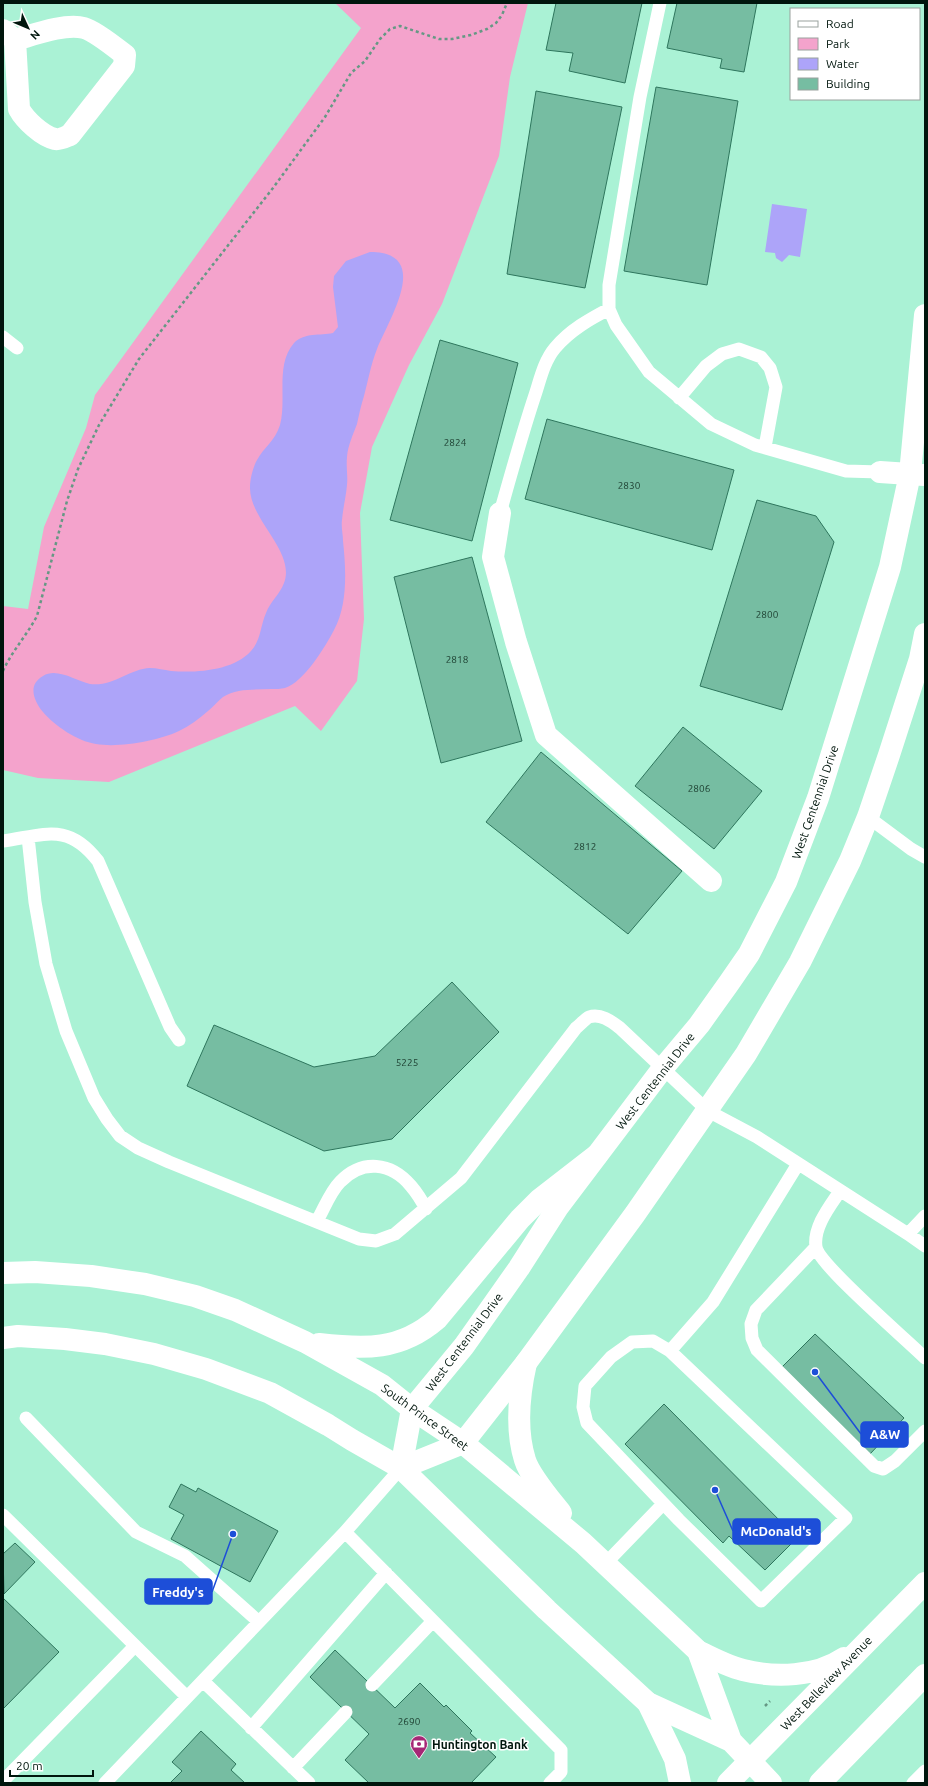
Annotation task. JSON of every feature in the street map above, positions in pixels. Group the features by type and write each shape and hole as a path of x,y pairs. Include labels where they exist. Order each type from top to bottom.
{"street":[{"path":"69,26 85,28 115,46 125,56 124,66 70,135 62,139 55,139 47,136 25,119 19,109 9,35 69,26"},
{"name":"West Centennial Drive","path":"401,1468 412,1409 469,1339 519,1268 558,1207 663,1068 699,1025 749,954 786,882 802,845 821,791 918,475 925,315"},
{"path":"880,472 918,475"},
{"path":"500,513 493,557 516,642 546,735 711,881"},
{"path":"401,1468 463,1443 526,1362 708,1111 746,1054 800,962 847,868 868,817 920,658 925,634"},
{"path":"305,1342 353,1348 371,1348 401,1341 425,1329 437,1319 520,1219 539,1200 597,1155"},
{"name":"South Prince Street","path":"3,1273 34,1272 92,1276 145,1284 196,1296 235,1310 305,1342 382,1385 412,1409 463,1443 583,1543 698,1651 731,1741"},
{"name":"South Prince Street","path":"3,1338 18,1336 105,1344 154,1354 206,1369 270,1393 328,1424 352,1440 401,1468 548,1610 648,1703 731,1741 772,1783"},
{"path":"526,1362 519,1404 521,1441 525,1461 539,1483 583,1543"},
{"name":"West Belleview Avenue","path":"728,1783 925,1583"},
{"path":"698,1651 726,1665 744,1670 777,1675 816,1670 832,1666 866,1642"},
{"path":"820,1783 925,1675"},
{"path":"648,1703 675,1759 680,1783"}],"lane":[{"path":"660,3 640,97 609,286 610,309 616,325 649,372 711,424 755,445 846,471 880,472"},
{"path":"500,513 529,414 546,363 555,348 574,330 587,321 610,309"},
{"path":"3,337 18,348"},
{"path":"679,398 706,366 722,354 739,349 761,357 770,368 776,387 765,447"},
{"path":"868,817 911,849 925,857"},
{"path":"3,841 47,834 63,834 76,839 91,852 98,861 170,1027 179,1040"},
{"path":"28,837 36,902 46,964 66,1031 94,1098 120,1136 138,1148 359,1239 376,1241 395,1234 461,1178 576,1028 588,1017 600,1016 611,1021 708,1111 757,1138 925,1246"},
{"path":"670,1351 713,1302 798,1164"},
{"path":"317,1221 339,1182 354,1170 374,1165 393,1170 411,1186 426,1209"},
{"path":"840,1191 824,1216 817,1233 816,1246 820,1257 834,1273 925,1358"},
{"path":"908,1234 925,1216"},
{"path":"816,1246 756,1310 752,1324 752,1338 757,1350 874,1466 883,1469 895,1461 925,1431"},
{"path":"653,1341 670,1351 846,1518 761,1601 663,1504 587,1423 583,1407 585,1386 611,1357 632,1342 653,1341"},
{"path":"26,1418 136,1532 185,1556 259,1622"},
{"path":"105,1783 344,1532 401,1468"},
{"path":"606,1563 663,1504"},
{"path":"3,1515 187,1697"},
{"path":"344,1532 561,1750 561,1772 550,1783"},
{"path":"251,1728 386,1573"},
{"path":"372,1685 433,1621"},
{"path":"3,1781 135,1646"},
{"path":"203,1680 309,1783"},
{"path":"293,1768 346,1712"},
{"path":"913,1783 925,1771"}],"path":[{"path":"3,671 8,660 31,628 37,616 67,501 78,469 98,425 139,359 277,182 325,117 350,73 365,61 380,39 390,29 400,26 439,39 452,39 471,35 487,29 496,23 502,15 507,3"},
{"path":"765,1706 772,1699"}],"green space":[{"path":"335,3 528,3 510,77 499,156 442,304 409,365 372,447 360,513 364,619 357,681 321,731 295,706 109,782 38,778 3,770 3,606 28,609 44,527 86,428 95,395 361,28"}],"water":[{"path":"772,204 807,209 800,257 789,255 782,262 776,258 775,253 765,252"},
{"path":"370,252 389,255 399,263 403,275 402,289 397,305 377,349 357,424 348,448 347,485 342,523 345,563 344,598 339,620 325,645 313,663 299,679 292,684 282,689 246,690 228,694 194,722 170,735 138,743 105,745 81,740 67,732 48,717 37,703 34,688 38,680 43,676 54,673 90,684 98,684 114,681 135,671 150,668 181,672 203,671 224,667 234,663 243,658 254,647 259,638 268,609 284,583 286,571 284,559 257,511 252,499 250,487 251,477 257,460 278,431 280,425 282,415 282,382 285,361 288,352 298,340 303,337 313,335 333,333 338,327 333,287 334,276 346,261"}],"building":[{"path":"556,3 642,3 625,83 569,71 573,53 546,50"},
{"path":"677,3 757,3 744,72 720,68 722,59 667,48"},
{"path":"656,87 738,101 707,285 624,271"},
{"path":"536,91 622,107 585,288 507,274"},
{"path":"440,340 518,363 472,541 390,520"},
{"path":"547,419 734,470 712,550 525,499"},
{"path":"757,500 816,516 834,542 782,710 700,686"},
{"path":"472,557 522,741 441,763 394,577"},
{"path":"683,727 762,791 714,849 635,786"},
{"path":"541,752 682,871 628,934 486,822"},
{"path":"452,982 499,1032 392,1139 324,1151 187,1086 214,1025 314,1067 375,1056"},
{"path":"815,1334 904,1418 870,1454 781,1368"},
{"path":"664,1404 797,1538 765,1570 729,1536 723,1543 625,1444"},
{"path":"181,1484 196,1492 198,1488 278,1531 250,1582 171,1539 184,1515 169,1507"},
{"path":"15,1543 35,1562 4,1594 3,1554"},
{"path":"3,1598 59,1652 3,1709"},
{"path":"335,1650 395,1708 420,1683 444,1707 446,1705 472,1731 470,1733 496,1757 471,1783 369,1783 345,1760 369,1734 310,1677"},
{"path":"201,1731 236,1764 231,1770 245,1783 170,1783 182,1771 172,1762"}],"place":[{"name":"A&W","path":"815,1372"},
{"name":"McDonald's","path":"715,1490"},
{"name":"Freddy's","path":"233,1534"},
{"name":"Huntington Bank","path":"419,1759"}]}
